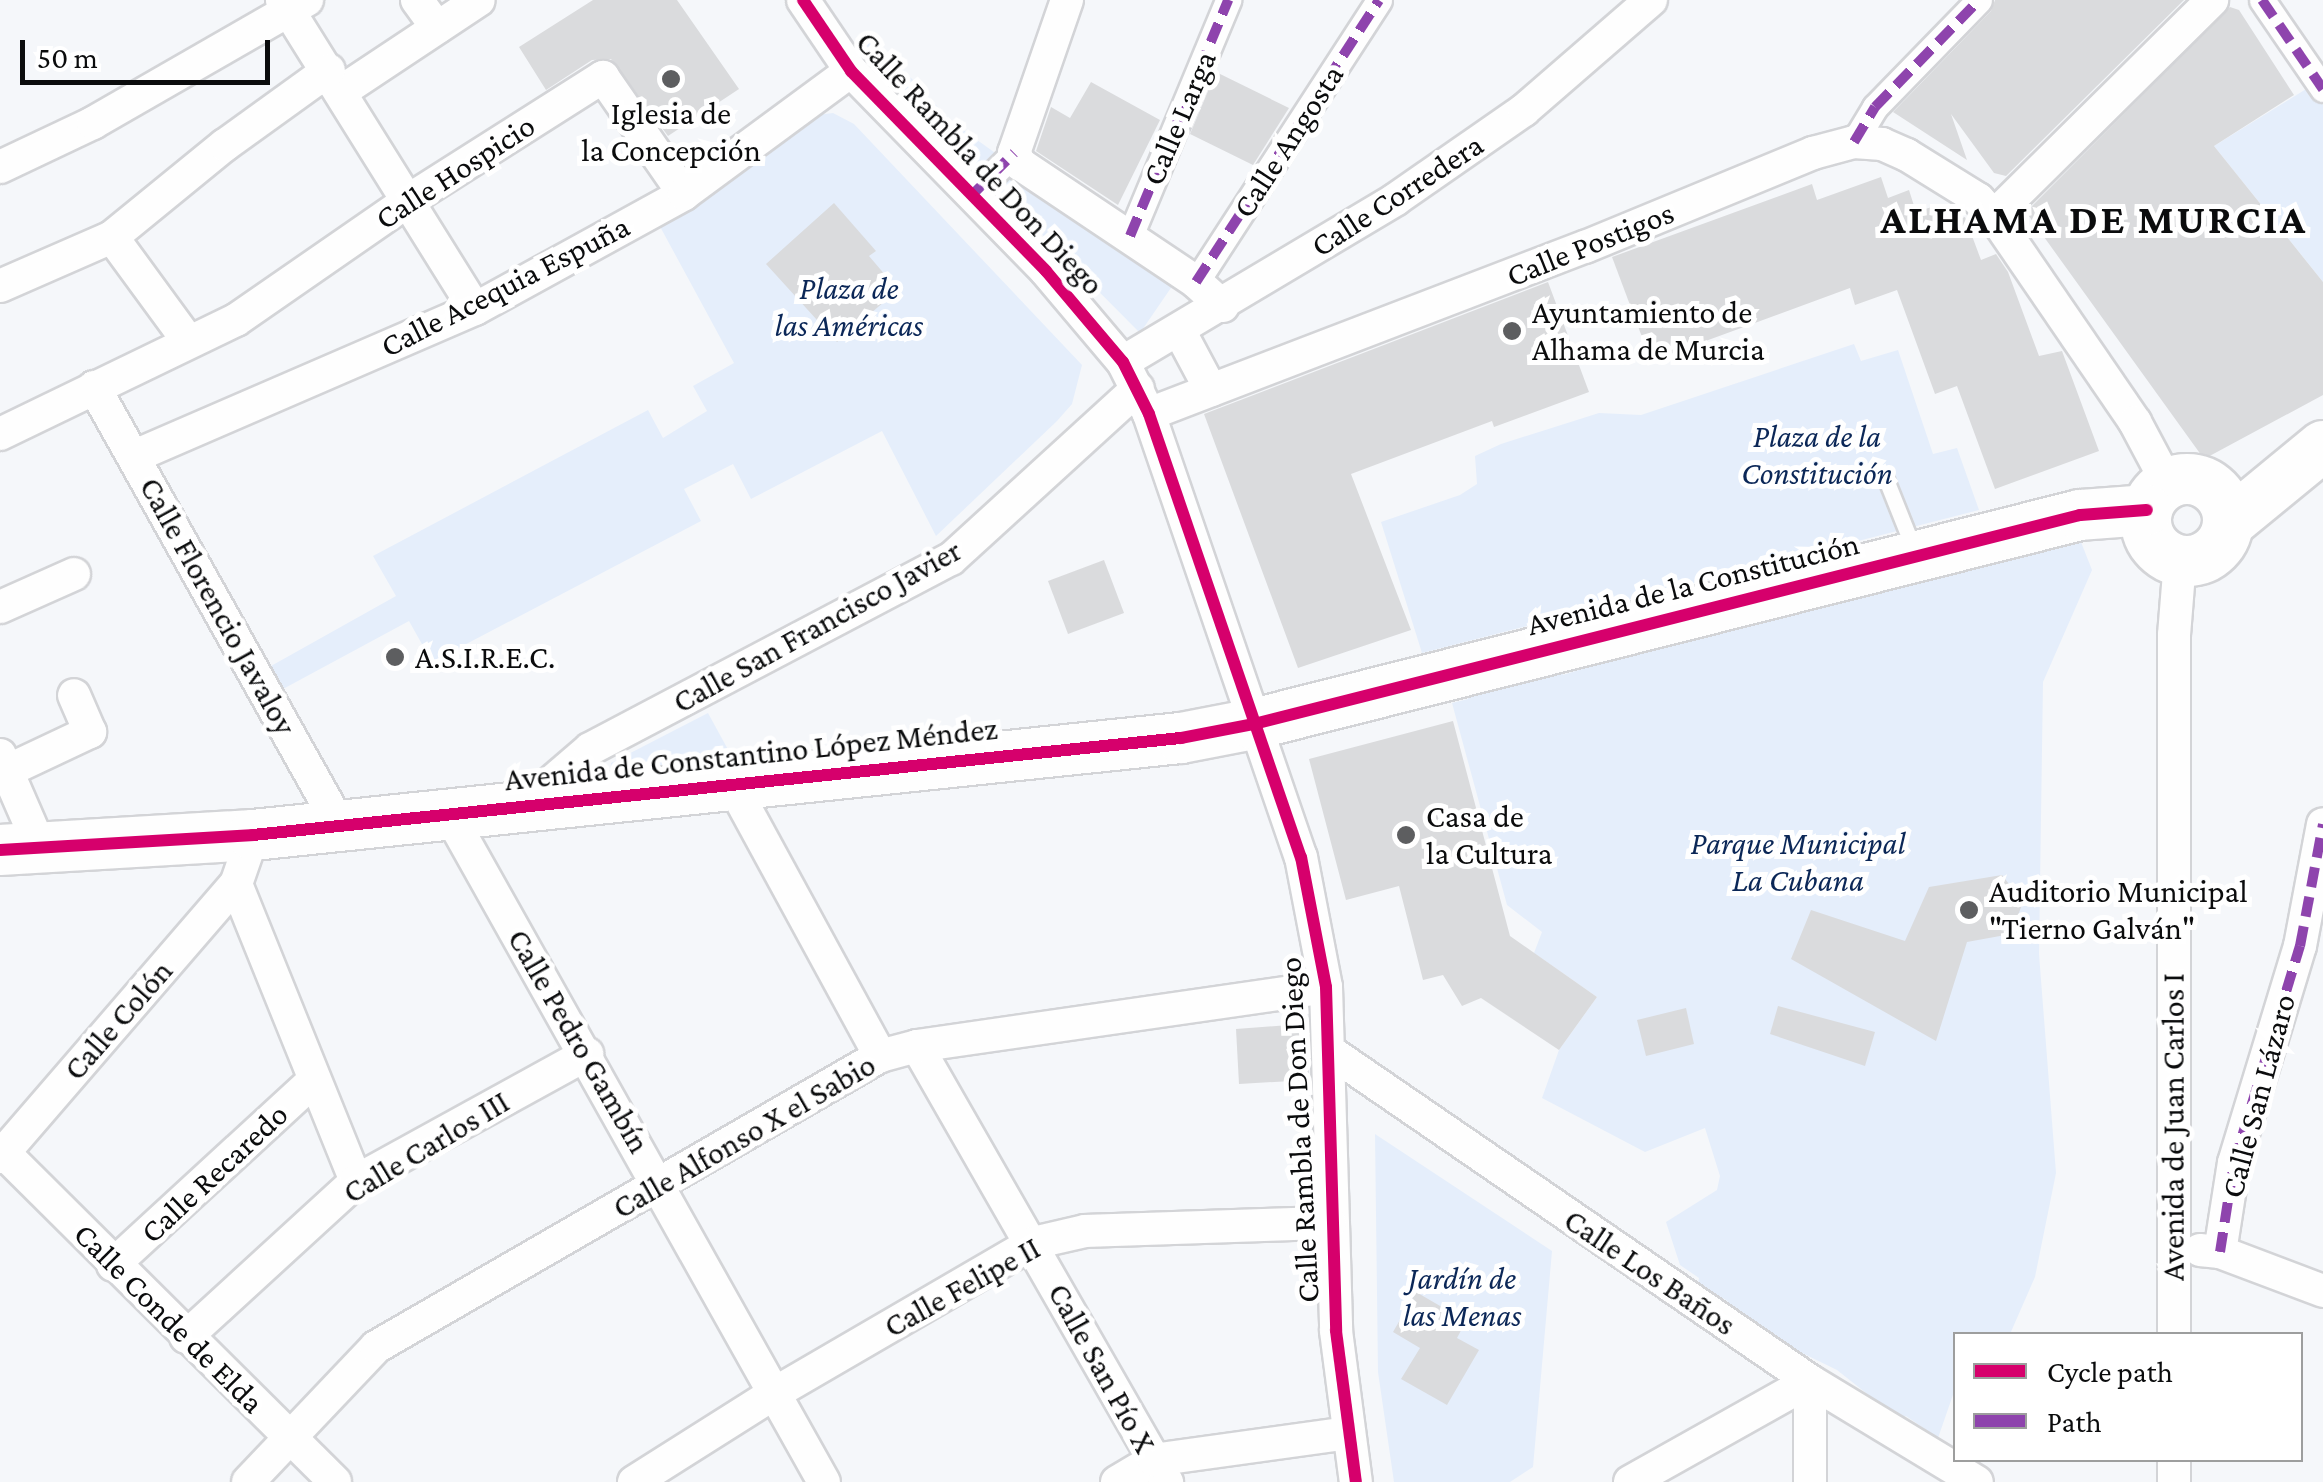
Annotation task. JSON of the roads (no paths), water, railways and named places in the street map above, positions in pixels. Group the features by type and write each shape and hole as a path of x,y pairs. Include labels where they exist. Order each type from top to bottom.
{"main road":[{"path":"2190,502 2323,438"},
{"path":"2190,502 2323,446"},
{"path":"2180,560 2194,561 2217,548 2190,502"},
{"name":"Avenida de la Constitución","path":"1254,724 2080,514 2190,502"},
{"name":"Avenida de Constantino López Méndez","path":"20,849 253,835 1181,738 1254,724"}],"street":[{"path":"417,0 437,28"},
{"path":"0,286 112,238 224,144 437,28 479,0"},
{"path":"971,196 1014,153 1068,0"},
{"name":"Calle Larga","path":"1130,236 1228,0"},
{"name":"Calle Angosta","path":"1196,282 1380,0"},
{"name":"Calle Corredera","path":"1137,388 1180,332 1396,199 1524,110 1651,0"},
{"path":"1979,0 1875,108 1854,142 1882,144 1907,155 1978,199 1994,216 2190,502"},
{"path":"1994,216 2212,0"},
{"path":"2262,0 2323,89"},
{"path":"0,167 94,123 293,4 475,308"},
{"name":"Calle Rambla de Don Diego","path":"814,6 850,71 1046,272 1137,388 1301,857 1326,987 1330,1222 1348,1433 1356,1482"},
{"name":"Calle Acequia Espuña","path":"135,456 475,308 684,194 850,71"},
{"name":"Calle Hospicio","path":"0,434 236,320 409,200 603,77 684,194"},
{"name":"Calle Postigos","path":"1137,388 1211,390 1585,247 1813,153 1854,142"},
{"name":"Calle Rambla de Don Diego","path":"1014,153 1020,164 1196,282 1223,306"},
{"path":"112,238 188,341"},
{"path":"1180,332 1211,390"},
{"name":"Calle Florencio Javaloy","path":"94,388 340,826"},
{"name":"Calle San Francisco Javier","path":"526,804 590,749 951,558 1137,388"},
{"name":"Avenida de Juan Carlos I","path":"2174,1332 2174,654 2180,560"},
{"path":"0,607 74,574"},
{"path":"20,849 4,763 90,732 74,695"},
{"path":"732,784 880,1056"},
{"name":"Calle Pedro Gambín","path":"448,812 824,1482"},
{"name":"Calle San Lázaro","path":"2220,1252 2234,1163 2300,946 2323,824"},
{"path":"253,835 236,884 356,1180"},
{"name":"Calle Colón","path":"2,1155 236,884"},
{"name":"Calle Alfonso X el Sabio","path":"248,1482 376,1347 661,1186 880,1056 916,1046 1326,987"},
{"name":"Calle San Pío X","path":"916,1046 1160,1471"},
{"name":"Calle Los Baños","path":"1329,1051 1810,1381 1967,1479"},
{"name":"Calle Carlos III","path":"186,1336 356,1180 587,1054"},
{"name":"Calle Recaredo","path":"114,1265 314,1080"},
{"name":"Calle Conde de Elda","path":"2,1155 335,1482"},
{"name":"Calle Felipe II","path":"634,1482 774,1393 1032,1243 1085,1230 1330,1222"},
{"path":"2174,1248 2220,1252 2323,1291"},
{"path":"1630,1482 1810,1381 1810,1482"},
{"path":"1117,1482 1348,1433"}],"lane":[{"path":"1885,477 1917,556"}],"place":[{"name":"Iglesia de la Concepción","path":"671,79"},
{"name":"Ayuntamiento de Alhama de Murcia","path":"1512,331"},
{"name":"A.S.I.R.E.C.","path":"395,657"},
{"name":"Casa de la Cultura","path":"1406,835"},
{"name":"Auditorio Municipal \"Tierno Galván\"","path":"1969,910"}],"district":[{"name":"ALHAMA DE MURCIA","path":"2094,219"}],"park label":[{"name":"Plaza de las Américas","path":"849,308"},
{"name":"Plaza de la Constitución","path":"1817,456"},
{"name":"Parque Municipal La Cubana","path":"1798,862"},
{"name":"Jardín de las Menas","path":"1462,1298"}]}
